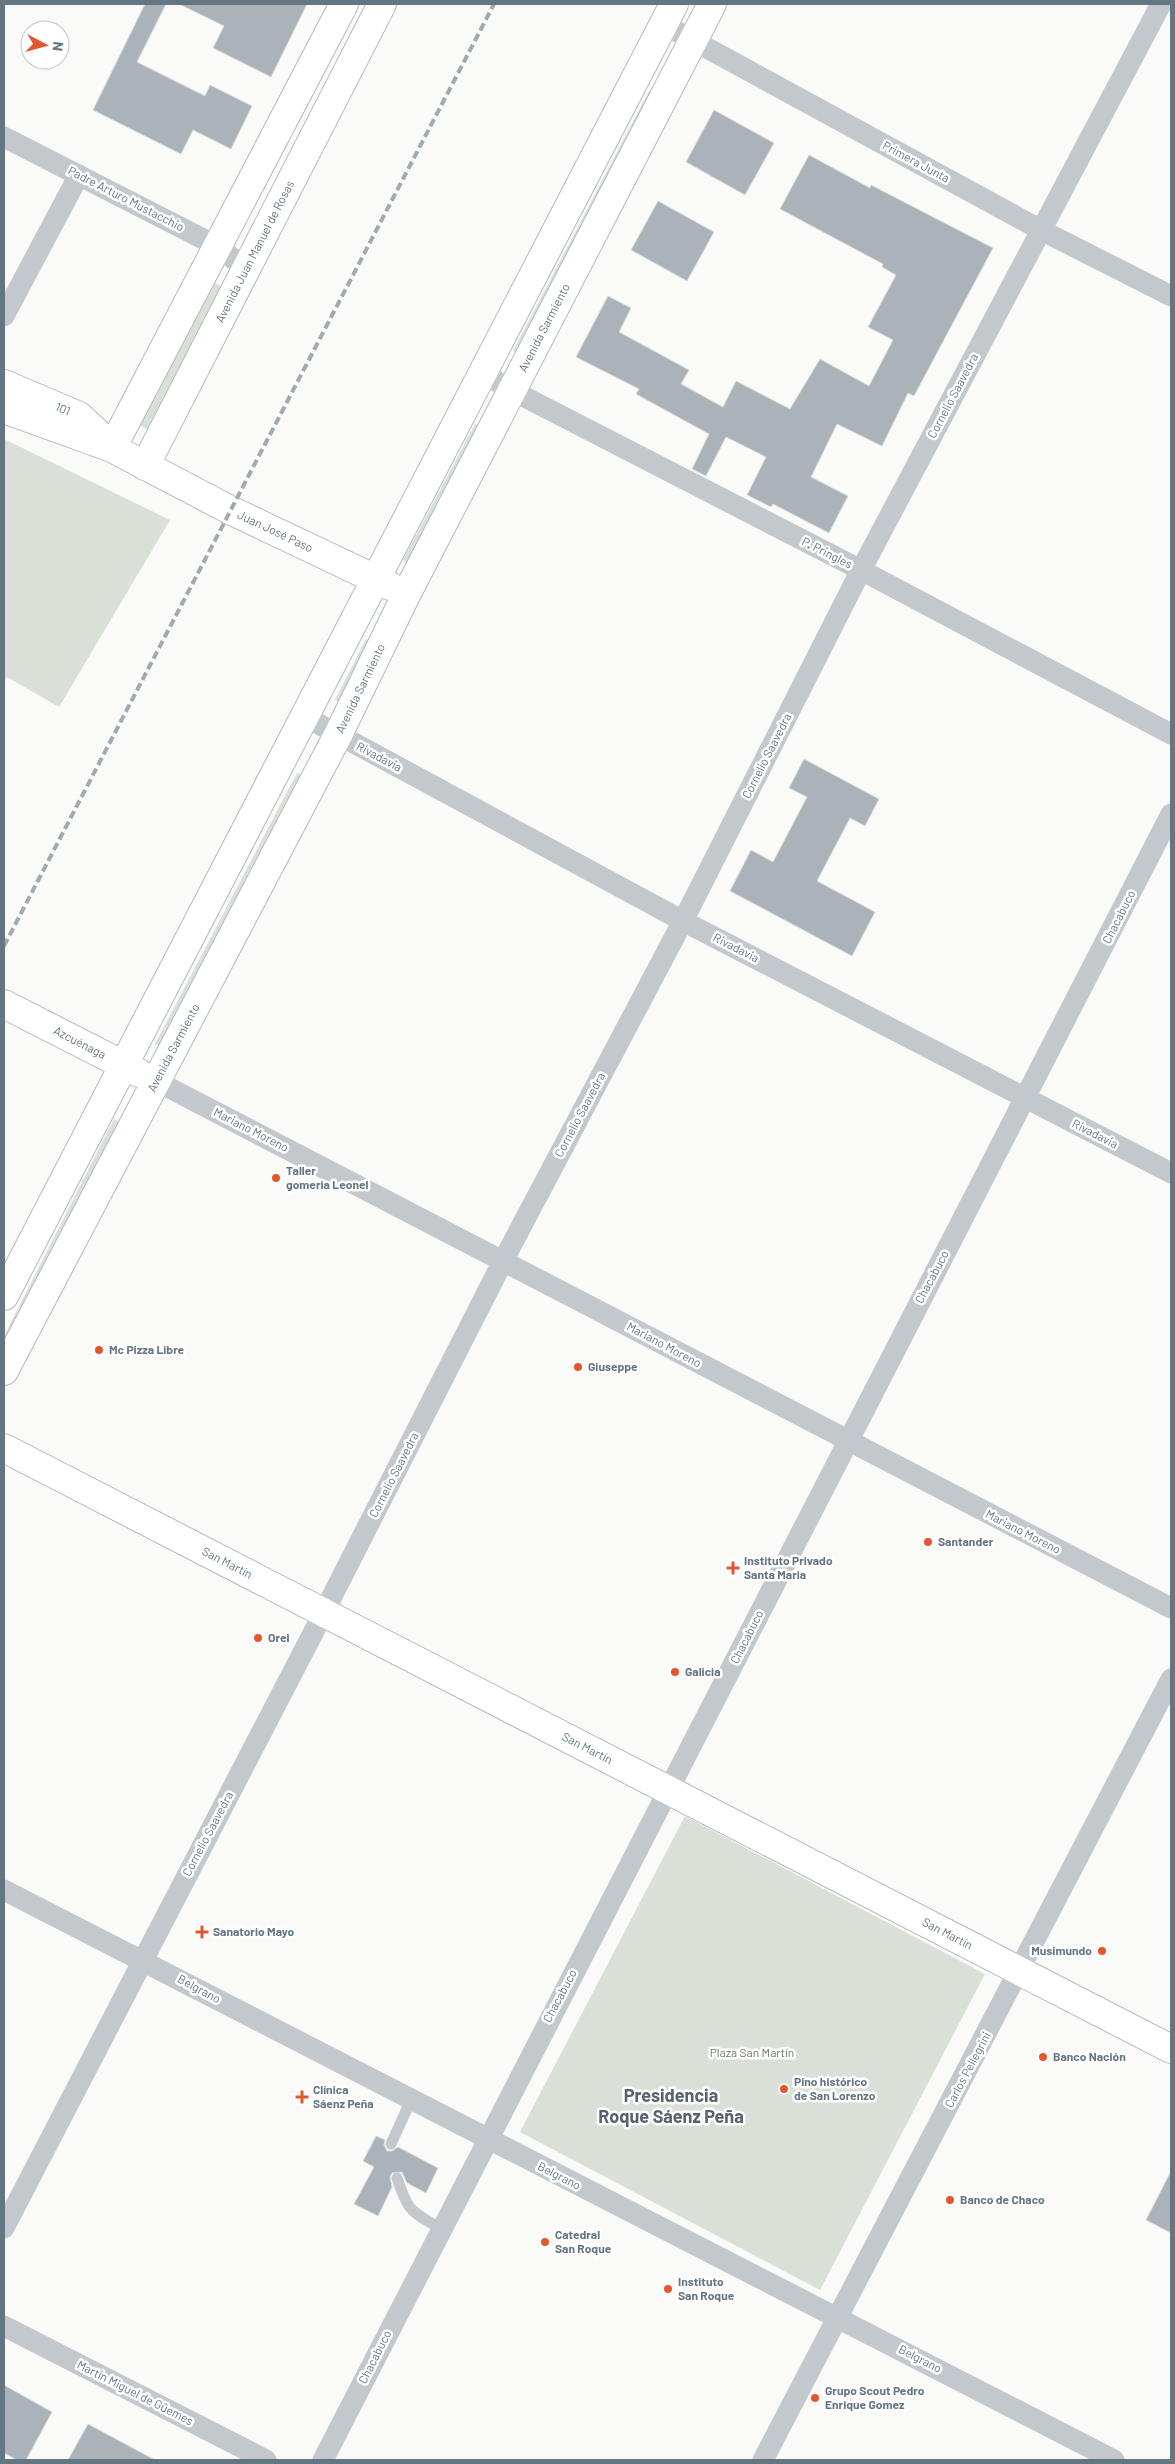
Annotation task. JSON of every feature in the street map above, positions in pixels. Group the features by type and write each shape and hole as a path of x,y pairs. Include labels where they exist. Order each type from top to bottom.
{"main road":[{"path":"112,448 344,4"},
{"name":"Avenida Juan Manuel de Rosas","path":"145,466 382,4"},
{"name":"Avenida Sarmiento","path":"4,1371 338,735 406,595 513,392 712,4"},
{"path":"4,1296 375,577 669,14"},
{"name":"101","path":"4,384 79,416 112,448"},
{"path":"4,409 112,448 145,466"},
{"name":"Juan José Paso","path":"145,466 230,510 375,577 406,595"},
{"name":"Azcuénaga","path":"4,1004 156,1081"},
{"name":"San Martín","path":"4,1448 1171,2049"}],"street":[{"name":"Cornelio Saavedra","path":"4,2228 324,1612 503,1261 683,921 861,570 1161,4"},
{"name":"Primera Junta","path":"669,14 693,41 1041,230 1171,296"},
{"name":"Padre Arturo Mustacchio","path":"4,137 217,246 245,268"},
{"path":"4,316 79,175"},
{"name":"P. Pringles","path":"482,373 513,392 861,570 1171,734"},
{"name":"Rivadavia","path":"304,716 683,921 1171,1173"},
{"name":"Chacabuco","path":"323,2460 485,2139 669,1790 847,1440 1026,1099 1171,814"},
{"name":"Mariano Moreno","path":"156,1081 1171,1608"},
{"name":"Carlos Pellegrini","path":"763,2460 839,2318 1171,1679"},
{"name":"Belgrano","path":"4,1890 143,1959 485,2139 1114,2460"},
{"name":"Martín Miguel de Güemes","path":"4,2326 266,2460"}],"lane":[{"path":"391,2144 411,2100"},
{"path":"397,2178 406,2205 414,2214 440,2228"}],"green space":[{"path":"649,91 657,96 522,355 513,351"},
{"path":"215,283 223,287 148,430 140,425"},
{"path":"475,424 482,428 411,564 403,560"},
{"path":"4,439 170,520 59,707 7,677 4,681"},
{"path":"366,639 374,643 343,704 335,700"},
{"path":"297,773 304,776 162,1048 155,1044"},
{"path":"114,1119 122,1123 4,1356 4,1336"},
{"name":"Plaza San Martín","path":"685,1816 985,1974 820,2290 520,2132"}],"building":[{"path":"145,4 166,4 137,62 205,96 210,85 252,106 231,149 193,130 181,154 93,110"},
{"path":"179,4 307,4 271,77 213,48 224,26"},
{"path":"714,110 774,143 745,195 686,162"},
{"path":"809,155 870,188 871,185 993,248 914,396 908,393 882,446 837,424 811,477 848,496 829,533 773,504 771,507 747,495 766,457 726,437 706,476 692,469 709,434 636,394 639,389 576,357 608,296 631,308 619,332 689,370 681,384 723,407 736,381 790,409 820,359 869,386 893,340 868,327 896,275 882,267 883,264 780,209"},
{"path":"658,201 714,232 687,281 631,250"},
{"path":"804,759 879,799 865,826 850,818 817,881 875,912 852,956 730,891 751,850 773,862 807,797 789,788"},
{"path":"376,2136 385,2140 384,2145 387,2151 392,2151 398,2147 438,2168 426,2193 407,2183 402,2172 392,2173 390,2177 392,2187 378,2216 354,2204 374,2167 363,2161"},
{"path":"1171,2171 1171,2233 1146,2220"},
{"path":"4,2385 52,2412 26,2460 17,2460 4,2453"},
{"path":"88,2424 155,2460 68,2460"}],"railway":[{"path":"4,946 494,4"}],"place":[{"name":"Taller gomeria Leonel","path":"276,1178"},
{"name":"Mc Pizza Libre","path":"99,1350"},
{"name":"Giuseppe","path":"578,1367"},
{"name":"Santander","path":"928,1542"},
{"name":"Instituto Privado Santa Maria","path":"733,1568"},
{"name":"Orel","path":"258,1638"},
{"name":"Galicia","path":"675,1672"},
{"name":"Sanatorio Mayo","path":"202,1932"},
{"name":"Musimundo","path":"1102,1951"},
{"name":"Banco Nación","path":"1043,2057"},
{"name":"Pino histórico de San Lorenzo","path":"784,2089"},
{"name":"Clínica Sáenz Peña","path":"302,2097"},
{"name":"Banco de Chaco","path":"950,2200"},
{"name":"Catedral San Roque","path":"545,2242"},
{"name":"Instituto San Roque","path":"668,2289"},
{"name":"Grupo Scout Pedro Enrique Gomez","path":"815,2398"}],"district":[{"name":"Presidencia Roque Sáenz Peña","path":"671,2106"}]}
